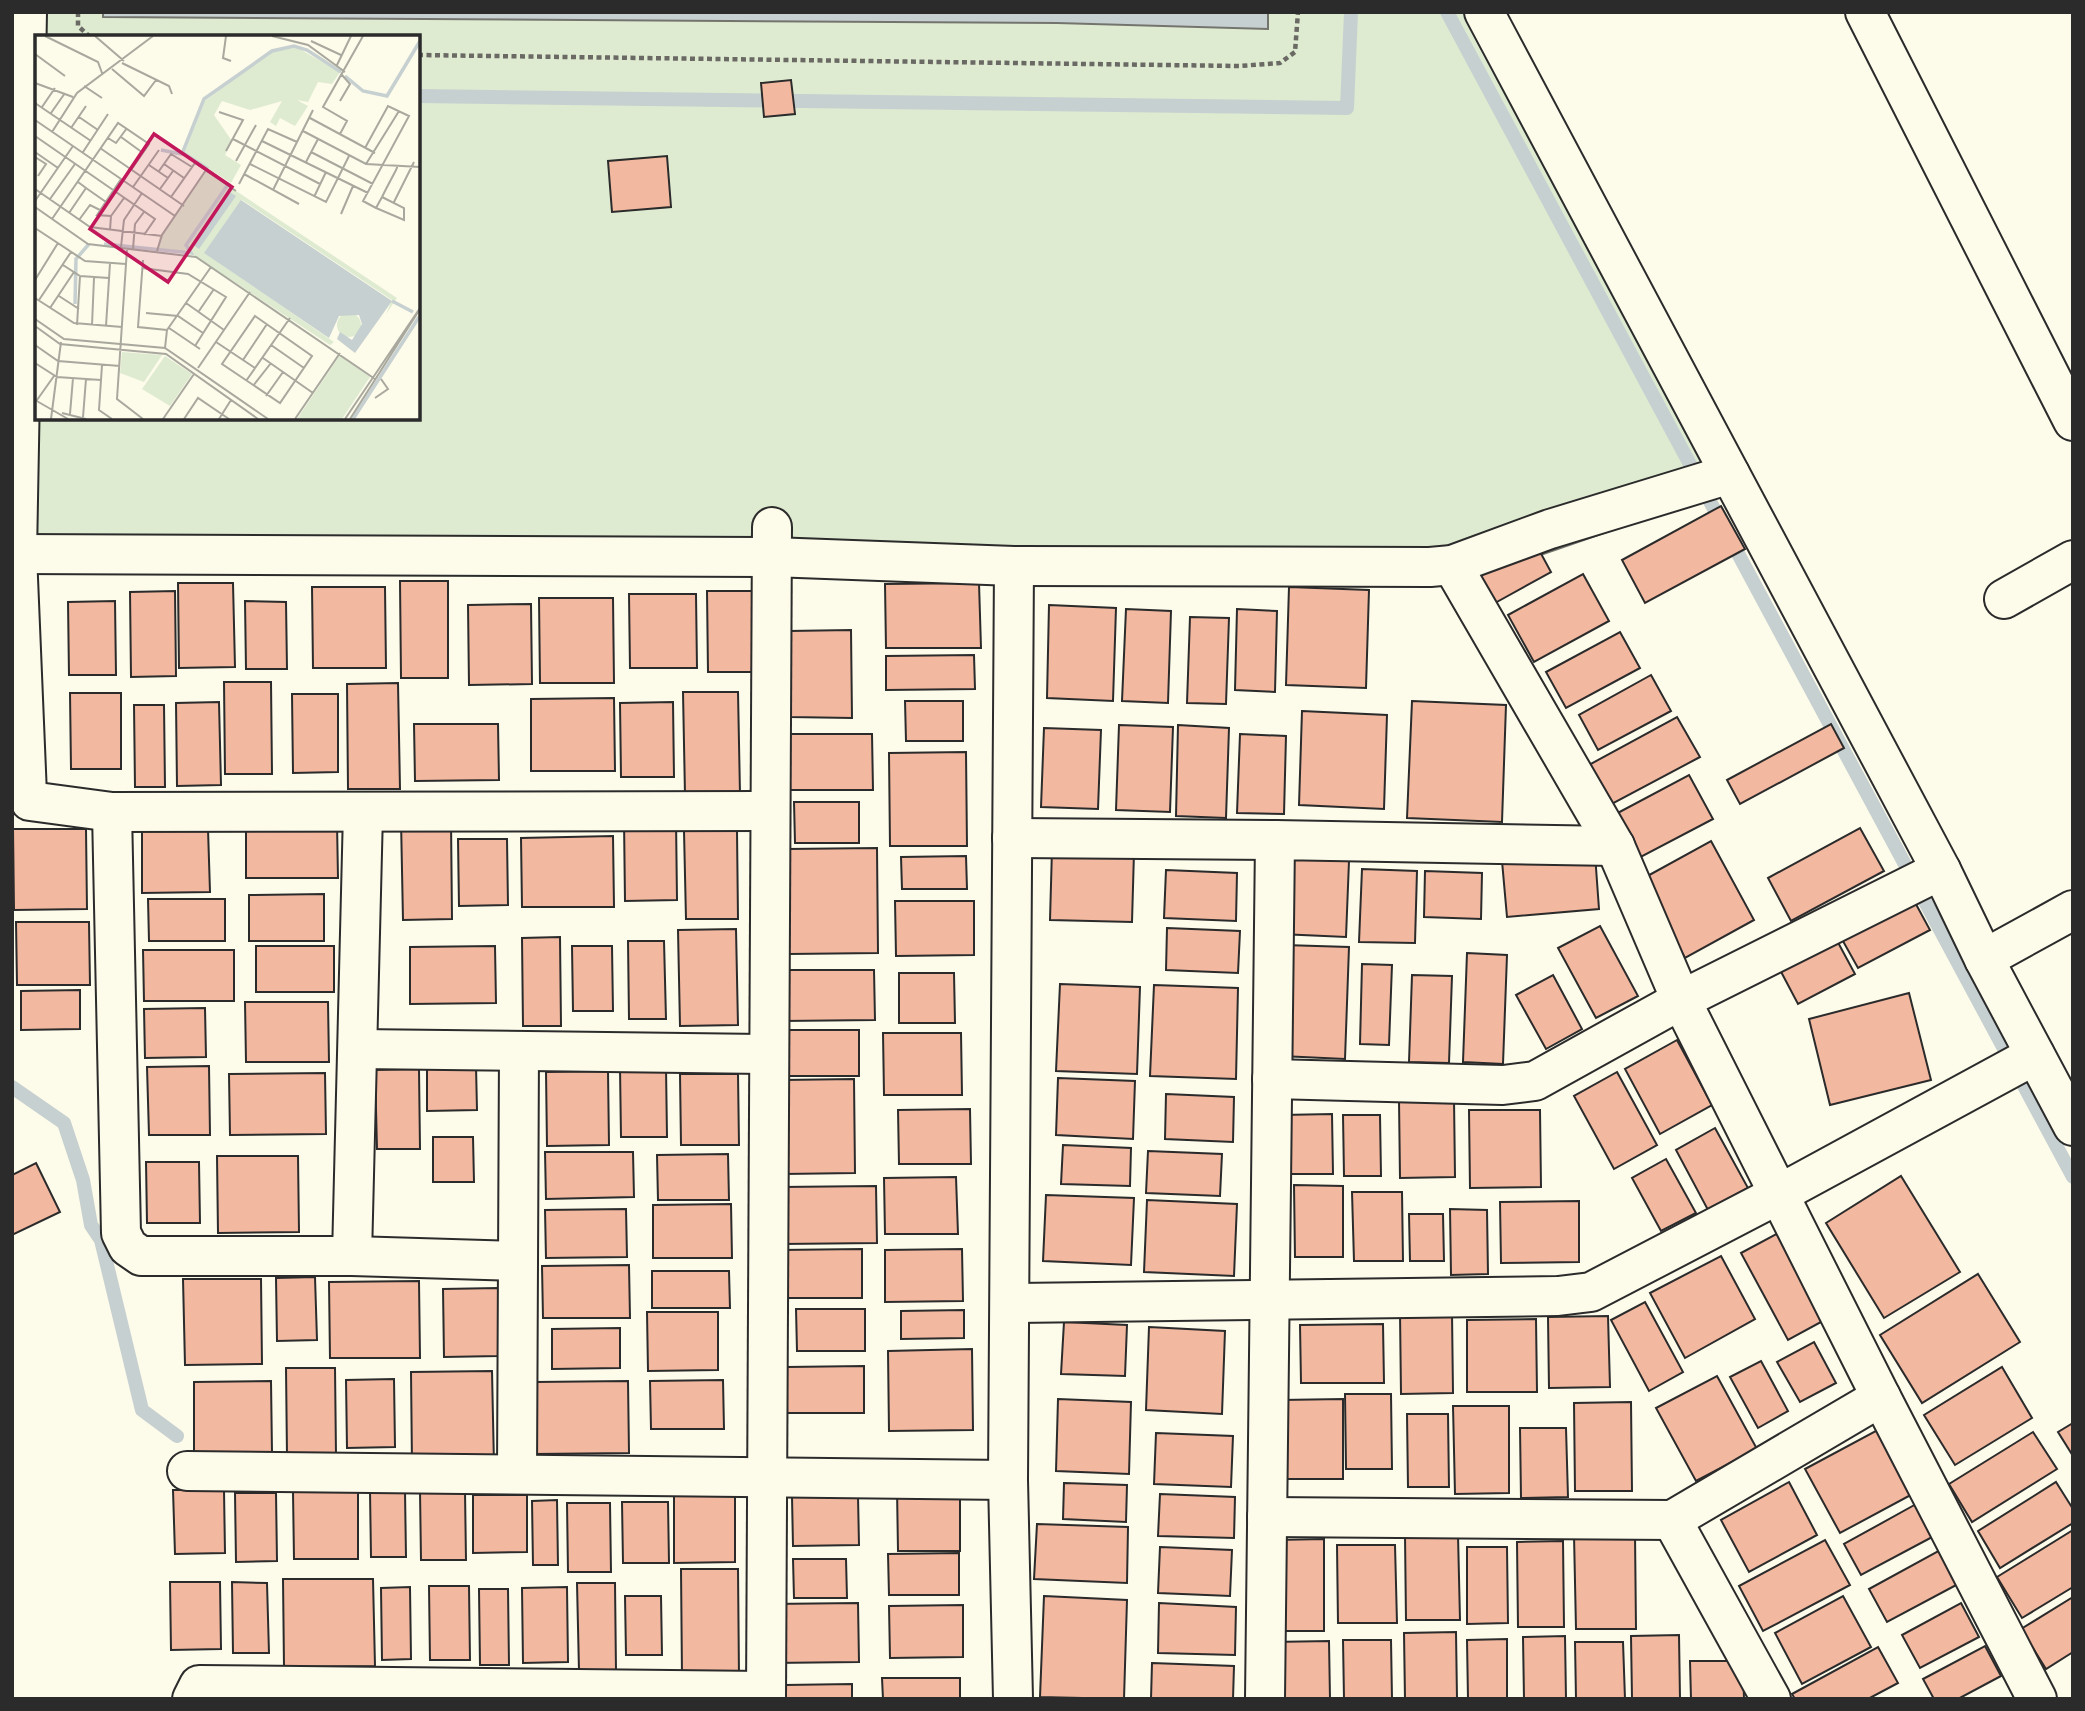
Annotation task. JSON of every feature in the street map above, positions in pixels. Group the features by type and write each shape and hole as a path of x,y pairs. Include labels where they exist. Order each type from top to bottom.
{"street":[{"path":"27,12 18,540 27,795 30,801 112,812 770,811"},
{"path":"1484,12 1724,476 1984,959 2032,1056 2073,1126"},
{"path":"1865,12 2073,421"},
{"path":"18,540 771,546 1014,565 1430,567 1452,565 1550,528 1724,476"},
{"path":"192,1699 199,1685 395,1693 766,1695 771,546"},
{"path":"2004,599 2073,560"},
{"path":"1013,1699 1008,1480 1014,565"},
{"path":"1452,565 1615,846 1681,1000 2037,1699"},
{"path":"112,812 121,1233 128,1247 141,1256 352,1256 518,1261"},
{"path":"352,1256 363,812"},
{"path":"1012,838 1615,846"},
{"path":"1265,1699 1275,840"},
{"path":"1272,1079 1503,1085 1535,1081 1681,1000 1936,872"},
{"path":"1984,959 2073,910"},
{"path":"358,1049 769,1054"},
{"path":"517,1474 519,1051"},
{"path":"1010,1303 1558,1296 1591,1292 1779,1194 2032,1056"},
{"path":"1267,1517 1672,1520 1881,1397"},
{"path":"187,1471 1008,1480"},
{"path":"1672,1520 1770,1699"}],"path":[{"path":"78,12 78,26 88,35"},
{"path":"420,55 1239,66 1280,63 1295,52 1298,12"}],"green space":[{"path":"35,12 1467,12 1720,493 1468,580 36,548 36,420 420,420 420,35 35,35"}],"shaded area":[{"path":"103,12 1268,12 1268,29 1057,23 103,17"}],"building":[{"path":"791,80 795,114 764,117 761,83"},
{"path":"667,156 671,207 612,212 608,161"},
{"path":"1721,506 1745,549 1645,603 1622,560"},
{"path":"1532,537 1551,572 1495,603 1475,567"},
{"path":"1583,574 1609,621 1534,662 1508,615"},
{"path":"400,581 448,581 448,678 401,678"},
{"path":"178,583 233,583 235,667 179,668"},
{"path":"979,583 981,648 886,648 885,584"},
{"path":"312,587 385,587 386,668 313,668"},
{"path":"1289,587 1369,590 1366,688 1286,685"},
{"path":"175,591 176,676 131,677 130,592"},
{"path":"707,591 756,591 757,672 708,672"},
{"path":"629,594 696,594 697,668 630,668"},
{"path":"539,598 613,598 614,683 540,683"},
{"path":"115,601 116,675 69,675 68,602"},
{"path":"245,601 286,602 287,669 246,669"},
{"path":"531,604 532,684 469,685 468,605"},
{"path":"1049,605 1116,608 1113,701 1047,698"},
{"path":"1126,609 1171,611 1168,703 1122,701"},
{"path":"1237,609 1277,611 1275,692 1235,690"},
{"path":"1190,617 1229,618 1226,704 1187,703"},
{"path":"851,630 852,718 790,717 789,631"},
{"path":"1620,632 1640,668 1566,708 1546,672"},
{"path":"974,655 975,689 886,690 886,656"},
{"path":"1651,675 1671,711 1598,750 1579,715"},
{"path":"224,682 271,682 272,774 225,774"},
{"path":"398,683 400,789 348,789 347,684"},
{"path":"683,692 738,692 740,794 685,795"},
{"path":"70,693 121,693 121,769 71,769"},
{"path":"292,694 338,694 338,772 293,773"},
{"path":"614,698 615,771 531,771 531,699"},
{"path":"905,701 963,701 963,741 906,741"},
{"path":"1412,701 1506,705 1502,822 1407,818"},
{"path":"219,702 221,785 177,786 176,703"},
{"path":"673,702 674,777 621,777 620,703"},
{"path":"134,705 164,705 165,787 135,787"},
{"path":"1302,711 1387,715 1384,809 1299,805"},
{"path":"1677,717 1700,757 1608,806 1587,766"},
{"path":"414,724 498,724 499,780 415,781"},
{"path":"1831,724 1844,748 1740,804 1727,780"},
{"path":"1119,725 1173,727 1170,812 1116,810"},
{"path":"1178,725 1229,728 1226,818 1176,816"},
{"path":"1044,728 1101,730 1098,809 1041,807"},
{"path":"787,734 872,734 873,790 787,790"},
{"path":"1240,734 1286,736 1284,814 1237,813"},
{"path":"966,752 967,846 890,846 889,753"},
{"path":"1689,775 1713,819 1635,860 1612,816"},
{"path":"794,802 859,802 859,843 795,843"},
{"path":"676,819 677,900 625,901 624,820"},
{"path":"401,820 451,820 452,919 403,920"},
{"path":"337,823 338,878 246,878 246,824"},
{"path":"1860,828 1884,871 1791,921 1768,878"},
{"path":"13,829 86,829 87,909 14,910"},
{"path":"142,829 208,829 210,892 142,893"},
{"path":"684,831 737,831 738,919 686,919"},
{"path":"613,836 614,907 522,907 521,838"},
{"path":"458,839 507,839 508,905 459,906"},
{"path":"1711,841 1754,920 1685,958 1642,879"},
{"path":"877,848 878,953 789,954 788,849"},
{"path":"1052,849 1134,852 1132,922 1050,920"},
{"path":"1595,854 1599,909 1507,917 1502,861"},
{"path":"966,856 967,889 902,889 901,857"},
{"path":"1282,858 1349,861 1346,937 1280,934"},
{"path":"1362,869 1417,871 1415,943 1359,942"},
{"path":"1166,870 1237,873 1236,921 1164,918"},
{"path":"1425,871 1482,873 1481,919 1424,917"},
{"path":"324,894 324,941 249,941 249,895"},
{"path":"1911,895 1930,930 1858,968 1839,934"},
{"path":"148,899 225,899 225,941 149,941"},
{"path":"895,901 974,901 974,955 896,956"},
{"path":"16,922 89,922 90,985 17,985"},
{"path":"1600,926 1638,996 1596,1018 1558,948"},
{"path":"1167,928 1240,931 1238,973 1166,970"},
{"path":"736,929 738,1025 680,1026 678,930"},
{"path":"1834,935 1855,974 1798,1004 1778,966"},
{"path":"560,937 561,1026 523,1026 522,938"},
{"path":"628,941 664,941 666,1019 629,1019"},
{"path":"1284,945 1349,947 1345,1059 1281,1056"},
{"path":"256,946 334,946 334,992 256,992"},
{"path":"495,946 496,1003 410,1004 410,947"},
{"path":"572,946 612,946 613,1011 573,1011"},
{"path":"143,950 234,950 234,1001 144,1001"},
{"path":"1467,953 1507,955 1503,1064 1463,1062"},
{"path":"1362,964 1392,965 1389,1045 1360,1044"},
{"path":"782,970 874,970 875,1020 782,1021"},
{"path":"899,973 954,973 955,1023 899,1023"},
{"path":"1412,975 1452,976 1449,1063 1409,1062"},
{"path":"1553,975 1582,1029 1546,1049 1516,995"},
{"path":"1060,984 1140,987 1137,1074 1056,1071"},
{"path":"1154,985 1238,988 1236,1079 1150,1076"},
{"path":"80,990 80,1029 21,1030 21,991"},
{"path":"1909,993 1931,1080 1830,1105 1809,1019"},
{"path":"245,1002 328,1002 329,1062 246,1062"},
{"path":"205,1008 206,1057 145,1058 144,1009"},
{"path":"785,1030 859,1030 859,1076 785,1076"},
{"path":"883,1033 961,1033 962,1095 884,1095"},
{"path":"1677,1040 1712,1105 1660,1134 1625,1069"},
{"path":"209,1066 210,1135 149,1135 147,1067"},
{"path":"427,1066 476,1066 477,1110 427,1111"},
{"path":"666,1067 667,1137 621,1137 620,1068"},
{"path":"419,1069 420,1149 377,1149 375,1070"},
{"path":"608,1071 609,1145 547,1146 546,1072"},
{"path":"1617,1072 1657,1145 1614,1169 1574,1096"},
{"path":"325,1073 326,1134 230,1135 229,1074"},
{"path":"680,1074 738,1074 739,1145 681,1145"},
{"path":"1058,1078 1135,1081 1133,1139 1056,1135"},
{"path":"854,1079 855,1173 784,1174 783,1080"},
{"path":"1166,1094 1234,1097 1233,1142 1165,1139"},
{"path":"1454,1099 1455,1177 1400,1178 1399,1100"},
{"path":"970,1109 971,1164 899,1164 898,1110"},
{"path":"1469,1110 1540,1110 1541,1187 1470,1188"},
{"path":"1332,1114 1333,1174 1283,1174 1282,1115"},
{"path":"1343,1115 1380,1115 1381,1176 1344,1176"},
{"path":"1715,1128 1748,1188 1708,1210 1676,1150"},
{"path":"433,1137 473,1137 474,1182 433,1182"},
{"path":"1063,1145 1131,1148 1130,1186 1061,1184"},
{"path":"1148,1151 1222,1154 1220,1196 1146,1193"},
{"path":"545,1152 633,1152 634,1197 546,1199"},
{"path":"728,1154 729,1200 658,1200 657,1155"},
{"path":"217,1156 298,1156 299,1232 218,1233"},
{"path":"1666,1159 1696,1213 1661,1231 1632,1178"},
{"path":"146,1162 199,1162 200,1223 147,1223"},
{"path":"36,1163 60,1212 12,1235 12,1175"},
{"path":"1901,1176 1960,1272 1884,1318 1826,1223"},
{"path":"956,1177 958,1234 885,1234 884,1178"},
{"path":"1294,1185 1343,1186 1343,1257 1295,1257"},
{"path":"876,1186 877,1243 782,1244 781,1187"},
{"path":"1352,1192 1402,1192 1403,1261 1354,1261"},
{"path":"1046,1195 1134,1198 1131,1265 1043,1261"},
{"path":"1147,1200 1237,1204 1234,1276 1144,1272"},
{"path":"1579,1201 1579,1262 1501,1263 1500,1202"},
{"path":"731,1204 732,1258 653,1258 653,1205"},
{"path":"626,1209 627,1257 546,1258 545,1210"},
{"path":"1450,1209 1487,1210 1488,1274 1451,1275"},
{"path":"1409,1214 1443,1214 1444,1261 1410,1261"},
{"path":"1784,1230 1832,1316 1788,1340 1741,1253"},
{"path":"862,1249 862,1298 781,1298 780,1250"},
{"path":"962,1249 963,1301 885,1302 885,1250"},
{"path":"1721,1256 1755,1319 1685,1358 1650,1293"},
{"path":"629,1265 630,1318 543,1318 542,1266"},
{"path":"652,1271 729,1271 730,1308 652,1308"},
{"path":"1978,1274 2020,1342 1922,1403 1880,1335"},
{"path":"315,1277 317,1340 277,1341 276,1278"},
{"path":"183,1279 261,1279 262,1364 185,1365"},
{"path":"419,1281 420,1358 330,1358 329,1282"},
{"path":"498,1288 499,1356 444,1357 443,1289"},
{"path":"1645,1302 1683,1372 1649,1391 1611,1320"},
{"path":"796,1309 865,1309 865,1351 797,1351"},
{"path":"964,1310 964,1338 901,1339 901,1311"},
{"path":"647,1312 718,1312 718,1370 648,1371"},
{"path":"1400,1313 1452,1313 1453,1393 1401,1394"},
{"path":"1608,1316 1610,1387 1549,1388 1548,1317"},
{"path":"1536,1319 1537,1392 1467,1392 1467,1320"},
{"path":"1064,1322 1127,1325 1125,1376 1061,1374"},
{"path":"1383,1324 1384,1383 1301,1383 1300,1325"},
{"path":"1149,1327 1225,1331 1222,1414 1146,1410"},
{"path":"620,1328 620,1368 552,1369 552,1329"},
{"path":"1814,1342 1836,1383 1800,1402 1777,1362"},
{"path":"972,1349 973,1430 889,1431 888,1351"},
{"path":"1761,1361 1788,1411 1758,1428 1730,1377"},
{"path":"864,1366 864,1413 787,1413 787,1367"},
{"path":"2002,1367 2032,1418 1955,1465 1924,1415"},
{"path":"286,1368 335,1368 336,1455 287,1456"},
{"path":"492,1371 494,1465 412,1465 411,1372"},
{"path":"1717,1376 1757,1449 1696,1481 1656,1408"},
{"path":"394,1379 395,1447 347,1448 346,1380"},
{"path":"723,1380 724,1429 651,1429 650,1381"},
{"path":"271,1381 272,1453 194,1454 194,1382"},
{"path":"628,1381 629,1453 535,1454 535,1382"},
{"path":"1345,1394 1391,1394 1392,1469 1346,1469"},
{"path":"1058,1399 1131,1402 1129,1474 1056,1471"},
{"path":"1343,1399 1343,1479 1282,1479 1281,1400"},
{"path":"1631,1402 1632,1491 1575,1491 1574,1403"},
{"path":"1453,1406 1509,1406 1509,1493 1455,1494"},
{"path":"1407,1414 1448,1414 1449,1487 1408,1487"},
{"path":"2073,1423 2073,1456 2058,1432"},
{"path":"1885,1426 1920,1490 1840,1533 1805,1469"},
{"path":"1520,1428 1566,1428 1568,1497 1521,1498"},
{"path":"2033,1432 2057,1469 1972,1522 1949,1484"},
{"path":"1156,1433 1233,1436 1231,1487 1154,1484"},
{"path":"1789,1482 1817,1535 1749,1572 1721,1520"},
{"path":"2056,1482 2073,1509 2073,1523 2000,1568 1978,1531"},
{"path":"1064,1483 1127,1485 1126,1522 1063,1519"},
{"path":"960,1488 960,1551 898,1551 897,1489"},
{"path":"173,1490 224,1490 225,1553 175,1554"},
{"path":"370,1491 405,1491 406,1557 371,1557"},
{"path":"420,1491 465,1491 466,1560 421,1560"},
{"path":"293,1492 358,1492 358,1559 294,1559"},
{"path":"235,1493 276,1493 277,1561 236,1562"},
{"path":"1160,1494 1235,1497 1234,1538 1158,1536"},
{"path":"473,1495 527,1495 527,1552 473,1553"},
{"path":"735,1495 735,1562 674,1563 674,1496"},
{"path":"858,1496 859,1545 793,1546 792,1497"},
{"path":"557,1500 558,1565 533,1565 532,1501"},
{"path":"622,1502 668,1502 669,1563 623,1563"},
{"path":"567,1503 610,1503 611,1572 568,1572"},
{"path":"1918,1503 1936,1535 1861,1575 1844,1544"},
{"path":"1037,1524 1128,1527 1127,1583 1034,1579"},
{"path":"2073,1530 2073,1587 2022,1618 1997,1577"},
{"path":"1635,1534 1636,1629 1576,1629 1574,1535"},
{"path":"1405,1535 1458,1535 1460,1620 1406,1620"},
{"path":"1324,1539 1324,1631 1276,1631 1275,1540"},
{"path":"1825,1540 1850,1585 1763,1631 1739,1586"},
{"path":"1563,1541 1564,1627 1518,1627 1517,1542"},
{"path":"1337,1545 1395,1545 1397,1623 1338,1623"},
{"path":"1160,1547 1232,1550 1230,1596 1158,1593"},
{"path":"1467,1547 1507,1547 1508,1623 1467,1624"},
{"path":"1942,1549 1960,1583 1887,1622 1869,1589"},
{"path":"959,1553 959,1595 889,1595 888,1554"},
{"path":"793,1559 846,1559 847,1598 794,1598"},
{"path":"681,1569 738,1569 739,1677 682,1677"},
{"path":"283,1579 373,1579 375,1666 284,1667"},
{"path":"170,1582 220,1582 221,1649 171,1650"},
{"path":"232,1582 267,1583 269,1653 233,1653"},
{"path":"577,1583 615,1583 616,1671 579,1671"},
{"path":"429,1586 469,1586 470,1660 430,1660"},
{"path":"410,1587 411,1659 382,1660 381,1588"},
{"path":"567,1587 568,1662 523,1663 522,1588"},
{"path":"479,1589 508,1589 509,1665 480,1665"},
{"path":"625,1596 661,1596 662,1655 626,1655"},
{"path":"1044,1596 1127,1600 1124,1699 1040,1697"},
{"path":"1843,1596 1871,1647 1802,1684 1775,1633"},
{"path":"2073,1597 2073,1652 2046,1669 2021,1629"},
{"path":"858,1603 859,1662 771,1663 770,1604"},
{"path":"1159,1603 1236,1607 1235,1655 1158,1653"},
{"path":"1961,1603 1979,1637 1920,1668 1902,1635"},
{"path":"963,1605 963,1657 890,1658 889,1606"},
{"path":"1456,1632 1457,1699 1405,1699 1404,1633"},
{"path":"1679,1635 1680,1699 1632,1699 1631,1636"},
{"path":"1565,1636 1566,1699 1524,1699 1523,1637"},
{"path":"1507,1639 1507,1699 1468,1699 1467,1640"},
{"path":"1343,1640 1391,1640 1392,1699 1344,1699"},
{"path":"1329,1641 1330,1699 1273,1699 1272,1642"},
{"path":"1575,1642 1623,1642 1625,1699 1576,1699"},
{"path":"1985,1646 2001,1676 1958,1699 1934,1699 1923,1679"},
{"path":"1878,1647 1898,1683 1868,1699 1795,1699 1792,1694"},
{"path":"1690,1661 1743,1661 1744,1699 1691,1699"},
{"path":"1152,1663 1234,1666 1233,1699 1151,1699"},
{"path":"882,1678 960,1678 960,1699 883,1699"},
{"path":"852,1684 852,1699 785,1699 785,1685"}],"waterway":[{"path":"420,96 1347,108 1351,12"},
{"path":"1447,12 2073,1177"},
{"path":"12,1087 64,1123 83,1180 91,1225 101,1240 142,1410 177,1436"}]}
